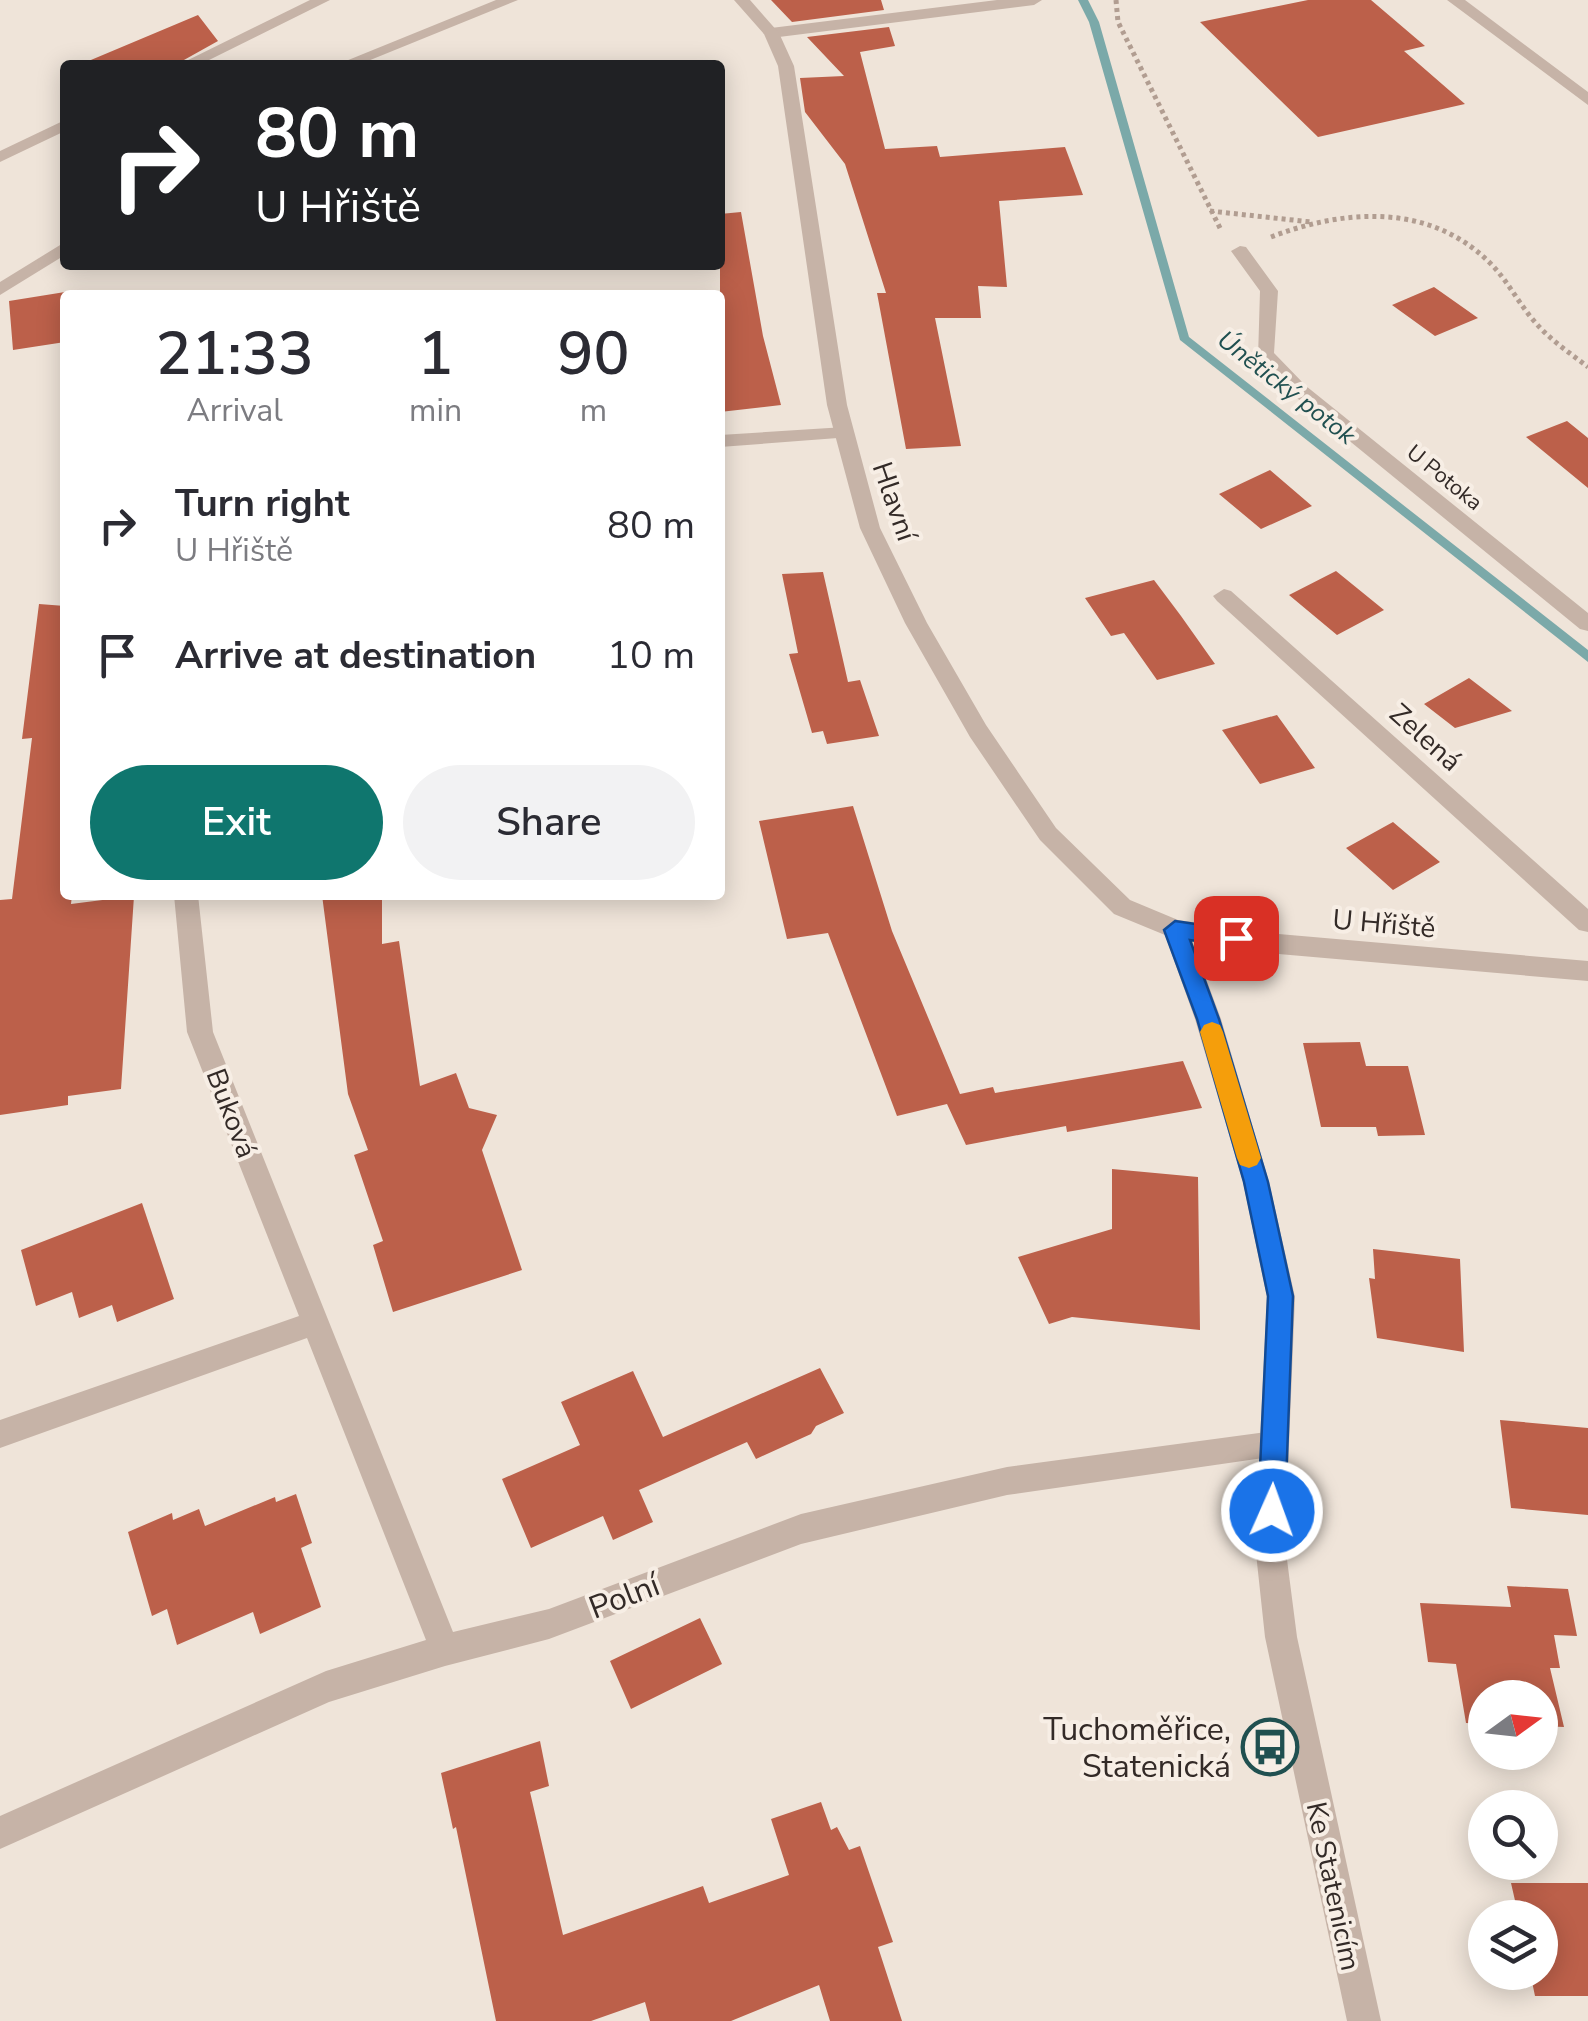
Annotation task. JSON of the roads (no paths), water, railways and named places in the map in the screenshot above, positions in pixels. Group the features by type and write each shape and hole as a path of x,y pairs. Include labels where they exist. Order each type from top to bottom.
{"street":[{"path":"196,60 322,0"},
{"path":"357,60 510,0"},
{"name":"Hlavní","path":"742,0 771,32 786,66 836,405 870,528 916,623 978,730 1048,834 1122,907 1175,930"},
{"path":"771,32 1034,0"},
{"path":"1456,0 1588,100"},
{"path":"0,157 60,127"},
{"path":"0,290 60,250"},
{"name":"U Potoka","path":"1240,251 1269,291 1265,354 1299,390 1588,624"},
{"name":"Zelená","path":"1224,596 1588,923"},
{"name":"Buková","path":"187,900 200,1032 446,1650"},
{"name":"U Hřiště","path":"1175,930 1588,971"},
{"name":"Ke Statenicím","path":"1175,930 1208,1019 1256,1182 1281,1296 1270,1544 1281,1637 1364,2021"},
{"path":"0,1434 315,1323"},
{"name":"Polní","path":"0,1833 326,1687 549,1624 801,1529 1008,1481 1274,1445"}],"lane":[{"path":"725,441 845,433"}],"waterway":[{"name":"Únětický potok","path":"1083,0 1094,22 1184,338 1588,657"}],"place":[{"name":"Tuchoměřice, Statenická","path":"1270,1747"}]}
